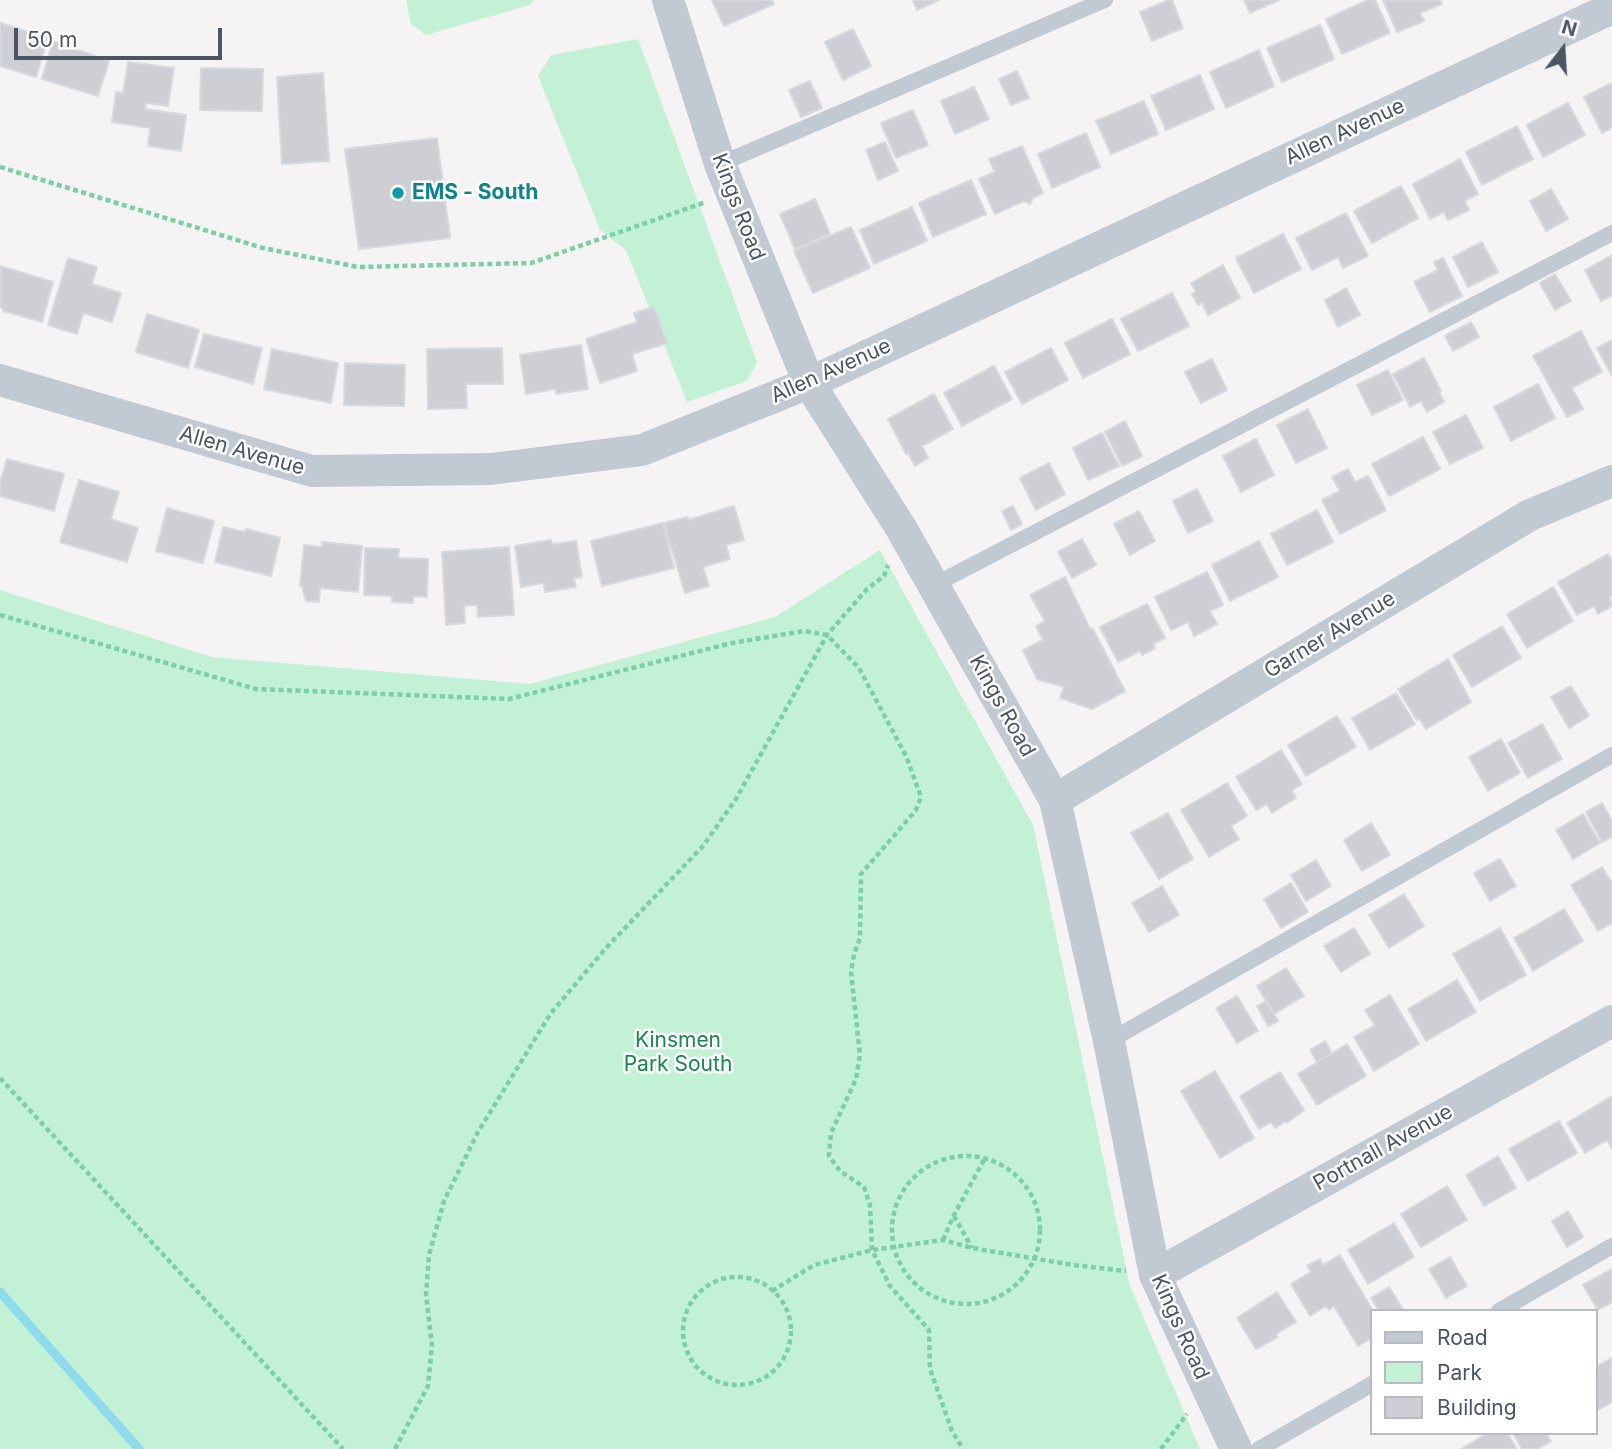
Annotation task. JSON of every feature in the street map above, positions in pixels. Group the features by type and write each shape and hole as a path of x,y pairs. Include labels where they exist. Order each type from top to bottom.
{"street":[{"name":"Kings Road","path":"668,0 720,164 808,383 901,528 1055,800 1109,1041 1154,1275 1236,1449"},
{"name":"Allen Avenue","path":"0,380 312,471 491,469 642,450 808,383 1612,8"},
{"name":"Garner Avenue","path":"1055,800 1530,515 1612,481"},
{"name":"Portnall Avenue","path":"1154,1275 1612,1021"}],"lane":[{"path":"720,164 1105,0"},
{"path":"934,585 1612,233"},
{"path":"1109,1041 1612,755"},
{"path":"1502,1309 1612,1246"},
{"path":"1259,1449 1370,1385"}],"path":[{"path":"0,167 263,248 358,267 531,263 731,194"},
{"path":"395,1449 428,1386 432,1345 426,1295 429,1255 444,1201 478,1132 551,1013 606,948 709,836 736,799 827,635 867,589 884,576 901,528"},
{"path":"0,615 256,689 509,699 732,643 804,631 827,635 859,668 906,756 921,797 916,810 861,874 860,938 851,972 860,1055 856,1079 831,1133 829,1157 840,1171 863,1187 870,1205 873,1250 890,1286 929,1330 929,1369 952,1431 963,1449"},
{"path":"0,1078 342,1449"},
{"path":"952,1156 985,1158 1011,1171 1034,1198 1040,1234 1035,1258 1026,1273 1005,1293 980,1303 960,1304 939,1299 911,1280 893,1247 891,1225 896,1202 912,1177 928,1165 952,1156"},
{"path":"943,1240 985,1158"},
{"path":"954,1215 972,1248"},
{"path":"772,1291 814,1265 873,1250 943,1240 972,1248 1154,1275"},
{"path":"740,1277 755,1280 772,1291 787,1311 791,1326 790,1342 785,1356 776,1368 764,1378 749,1384 734,1385 719,1382 694,1364 686,1351 683,1336 686,1313 698,1293 724,1278 740,1277"},
{"path":"1161,1449 1207,1388"}],"green space":[{"path":"406,0 535,0 530,5 426,35 411,24"},
{"path":"638,39 757,362 747,381 687,402 626,250 600,230 538,76 551,55"},
{"name":"Kinsmen Park South","path":"880,550 1033,825 1130,1286 1200,1449 0,1449 0,590 212,657 530,684 775,617"}],"building":[{"path":"712,0 772,0 774,4 724,26"},
{"path":"913,0 939,0 917,10"},
{"path":"1172,0 1183,28 1152,41 1140,12"},
{"path":"1244,0 1279,0 1250,13"},
{"path":"1368,0 1375,0 1390,33 1342,54 1326,19"},
{"path":"1383,0 1440,0 1442,4 1420,13 1424,21 1397,32"},
{"path":"0,23 48,38 36,77 0,66"},
{"path":"1320,25 1334,59 1282,82 1267,48"},
{"path":"853,29 871,66 843,80 825,42"},
{"path":"53,41 109,61 98,96 42,79"},
{"path":"1259,50 1274,86 1226,108 1210,72"},
{"path":"128,62 174,68 168,106 146,103 145,109 186,115 181,151 148,146 150,128 112,122 116,92 123,93"},
{"path":"201,68 263,69 262,111 200,110"},
{"path":"1017,71 1029,98 1011,105 999,79"},
{"path":"323,73 329,161 282,164 277,77"},
{"path":"1200,75 1214,109 1166,130 1151,96"},
{"path":"810,81 822,108 801,117 789,90"},
{"path":"1612,83 1612,128 1602,133 1584,97"},
{"path":"974,87 989,119 955,134 941,101"},
{"path":"1144,101 1158,134 1111,154 1096,121"},
{"path":"1568,103 1585,135 1543,157 1527,125"},
{"path":"913,110 928,145 896,158 881,123"},
{"path":"1517,126 1533,159 1482,185 1466,152"},
{"path":"1086,133 1100,167 1052,188 1038,154"},
{"name":"EMS - South","path":"437,138 450,238 359,249 345,149"},
{"path":"885,142 898,171 878,180 866,150"},
{"path":"1022,146 1043,193 1033,198 1030,204 1024,201 995,214 979,179 995,172 989,159"},
{"path":"1460,159 1478,194 1465,201 1469,210 1448,220 1444,212 1430,219 1413,184"},
{"path":"971,180 986,214 933,237 919,203"},
{"path":"1401,186 1418,218 1372,243 1354,211"},
{"path":"1551,189 1568,219 1546,231 1530,201"},
{"path":"815,199 830,234 795,249 780,214"},
{"path":"912,207 927,241 874,264 860,230"},
{"path":"1346,213 1368,256 1343,268 1338,257 1312,270 1296,238"},
{"path":"851,227 870,268 813,293 794,251"},
{"path":"1283,234 1301,269 1254,293 1236,258"},
{"path":"1482,242 1498,272 1468,287 1453,257"},
{"path":"1612,255 1612,295 1601,301 1585,270"},
{"path":"68,258 97,267 92,284 121,293 112,322 83,313 77,334 48,325"},
{"path":"1443,258 1462,296 1430,312 1414,282 1438,270 1434,262"},
{"path":"1223,265 1240,298 1208,315 1202,303 1198,305 1192,294 1196,292 1191,283"},
{"path":"0,266 53,282 42,322 3,311 0,307"},
{"path":"1555,274 1571,301 1555,310 1540,283"},
{"path":"1346,288 1360,315 1338,327 1325,300"},
{"path":"1172,293 1189,326 1138,351 1121,319"},
{"path":"654,307 667,343 632,354 637,371 600,383 586,339 637,322 634,313"},
{"path":"147,314 199,330 188,368 136,352"},
{"path":"1112,319 1130,354 1083,378 1065,343"},
{"path":"1471,322 1479,337 1453,351 1445,336"},
{"path":"1581,331 1602,372 1572,388 1583,409 1567,417 1533,356"},
{"path":"204,334 262,348 253,384 195,367"},
{"path":"1612,340 1612,376 1597,348"},
{"path":"581,345 588,389 556,394 556,389 526,394 520,355"},
{"path":"502,348 503,384 466,384 467,408 428,409 427,349"},
{"path":"1051,348 1068,380 1022,404 1005,372"},
{"path":"272,349 338,363 331,403 264,389"},
{"path":"1424,358 1444,402 1427,412 1421,401 1410,407 1393,374"},
{"path":"1212,359 1227,390 1201,403 1185,372"},
{"path":"345,363 405,365 404,406 344,405"},
{"path":"994,366 1012,399 962,426 944,393"},
{"path":"1388,370 1403,400 1372,415 1357,385"},
{"path":"1538,384 1555,418 1511,441 1494,407"},
{"path":"934,394 953,429 922,446 928,458 915,466 888,419"},
{"path":"1308,409 1327,448 1296,463 1277,425"},
{"path":"1466,415 1483,448 1450,464 1433,432"},
{"path":"1125,421 1142,456 1122,466 1105,432"},
{"path":"1102,433 1119,466 1088,480 1073,448"},
{"path":"1423,437 1440,469 1389,496 1372,464"},
{"path":"1256,439 1274,475 1241,492 1223,456"},
{"path":"7,459 64,474 54,511 0,496 0,483"},
{"path":"1049,463 1065,494 1036,510 1020,478"},
{"path":"1348,469 1355,482 1368,476 1386,510 1340,534 1322,500 1340,491 1332,477"},
{"path":"79,480 119,492 111,519 138,528 127,562 60,542"},
{"path":"1197,489 1213,521 1188,533 1173,501"},
{"path":"734,506 744,540 726,545 730,559 703,567 709,586 685,593 664,523 688,517 688,520"},
{"path":"1013,506 1022,524 1011,530 1002,511"},
{"path":"167,508 214,521 203,563 156,551"},
{"path":"1317,510 1333,542 1287,565 1271,534"},
{"path":"1139,511 1155,541 1130,555 1114,524"},
{"path":"663,523 674,568 602,586 591,541"},
{"path":"223,527 245,532 246,529 280,538 271,576 215,562"},
{"path":"1082,539 1096,565 1072,578 1058,552"},
{"path":"551,540 552,544 576,541 582,577 574,578 576,587 545,592 544,583 521,587 515,546"},
{"path":"1259,541 1278,577 1230,601 1212,565"},
{"path":"322,542 362,546 358,592 320,588 319,602 306,601 300,586 304,545 322,547"},
{"path":"509,547 514,615 478,617 477,605 464,606 465,623 446,625 442,552"},
{"path":"365,548 399,549 398,558 428,559 427,597 413,596 413,603 392,602 392,596 364,595"},
{"path":"1608,554 1612,561 1612,606 1598,614 1594,606 1577,615 1558,582"},
{"path":"1207,572 1223,605 1210,611 1217,624 1194,636 1188,622 1171,630 1155,597"},
{"path":"1065,577 1125,691 1092,709 1060,698 1064,687 1037,679 1023,650 1043,640 1036,626 1045,621 1030,595"},
{"path":"1553,587 1573,621 1527,648 1507,614"},
{"path":"1147,604 1165,638 1153,644 1155,648 1142,655 1140,651 1118,662 1100,627"},
{"path":"1502,626 1521,658 1472,687 1453,655"},
{"path":"1448,659 1471,702 1426,729 1419,718 1417,720 1398,689"},
{"path":"1571,686 1589,716 1569,728 1551,697"},
{"path":"1396,693 1415,724 1370,750 1352,718"},
{"path":"1337,716 1356,747 1306,776 1288,745"},
{"path":"1542,724 1562,759 1528,778 1508,743"},
{"path":"1501,739 1520,773 1488,791 1469,757"},
{"path":"1281,750 1302,784 1292,790 1296,798 1272,813 1267,804 1256,810 1236,777"},
{"path":"1227,783 1247,816 1231,826 1239,839 1209,857 1181,810"},
{"path":"1602,803 1612,821 1612,837 1602,842 1586,812"},
{"path":"1168,813 1193,859 1159,879 1131,833"},
{"path":"1583,814 1600,843 1573,859 1556,830"},
{"path":"1371,823 1390,855 1362,871 1344,840"},
{"path":"1500,859 1516,886 1490,901 1474,873"},
{"path":"1316,860 1331,886 1306,901 1291,875"},
{"path":"1602,867 1612,883 1612,923 1598,931 1571,885"},
{"path":"1291,883 1308,912 1281,928 1264,899"},
{"path":"1162,886 1179,915 1149,932 1132,903"},
{"path":"1404,894 1424,926 1389,948 1369,915"},
{"path":"1564,909 1583,941 1533,971 1514,938"},
{"path":"1354,928 1370,954 1341,972 1324,946"},
{"path":"1500,928 1526,975 1480,1001 1453,954"},
{"path":"1286,968 1304,996 1274,1014 1257,986"},
{"path":"1457,980 1476,1012 1426,1041 1408,1009"},
{"path":"1390,995 1419,1044 1374,1071 1354,1037 1375,1025 1365,1010"},
{"path":"1237,996 1258,1031 1237,1043 1216,1008"},
{"path":"1267,1001 1278,1021 1268,1026 1257,1006"},
{"path":"1325,1041 1332,1053 1317,1062 1310,1050"},
{"path":"1347,1044 1366,1076 1317,1105 1298,1074"},
{"path":"1215,1071 1254,1138 1220,1158 1181,1091"},
{"path":"1280,1072 1304,1110 1287,1123 1286,1121 1275,1128 1271,1122 1259,1129 1240,1096"},
{"path":"1612,1096 1612,1149 1607,1140 1585,1153 1567,1123"},
{"path":"1559,1121 1577,1153 1528,1181 1509,1149"},
{"path":"1498,1156 1516,1188 1484,1206 1466,1175"},
{"path":"1447,1186 1467,1220 1421,1247 1401,1214"},
{"path":"1568,1211 1583,1237 1567,1247 1552,1221"},
{"path":"1394,1223 1414,1257 1368,1284 1348,1250"},
{"path":"1340,1255 1372,1309 1370,1339 1358,1346 1334,1306 1329,1310 1326,1306 1310,1316 1291,1284 1311,1272 1307,1266 1320,1259 1323,1265"},
{"path":"1450,1257 1467,1286 1446,1298 1429,1269"},
{"path":"1612,1269 1612,1302 1598,1310 1583,1285"},
{"path":"1389,1287 1403,1309 1378,1309 1371,1298"},
{"path":"1277,1292 1296,1322 1276,1334 1278,1337 1256,1349 1237,1318"},
{"path":"1611,1358 1612,1402 1598,1410 1598,1366"},
{"path":"1485,1435 1508,1435 1517,1449 1461,1449"},
{"path":"1514,1435 1547,1435 1551,1441 1538,1449 1522,1449"}],"waterway":[{"path":"0,1292 139,1449"}],"place":[{"name":"EMS - South","path":"398,193"}]}
